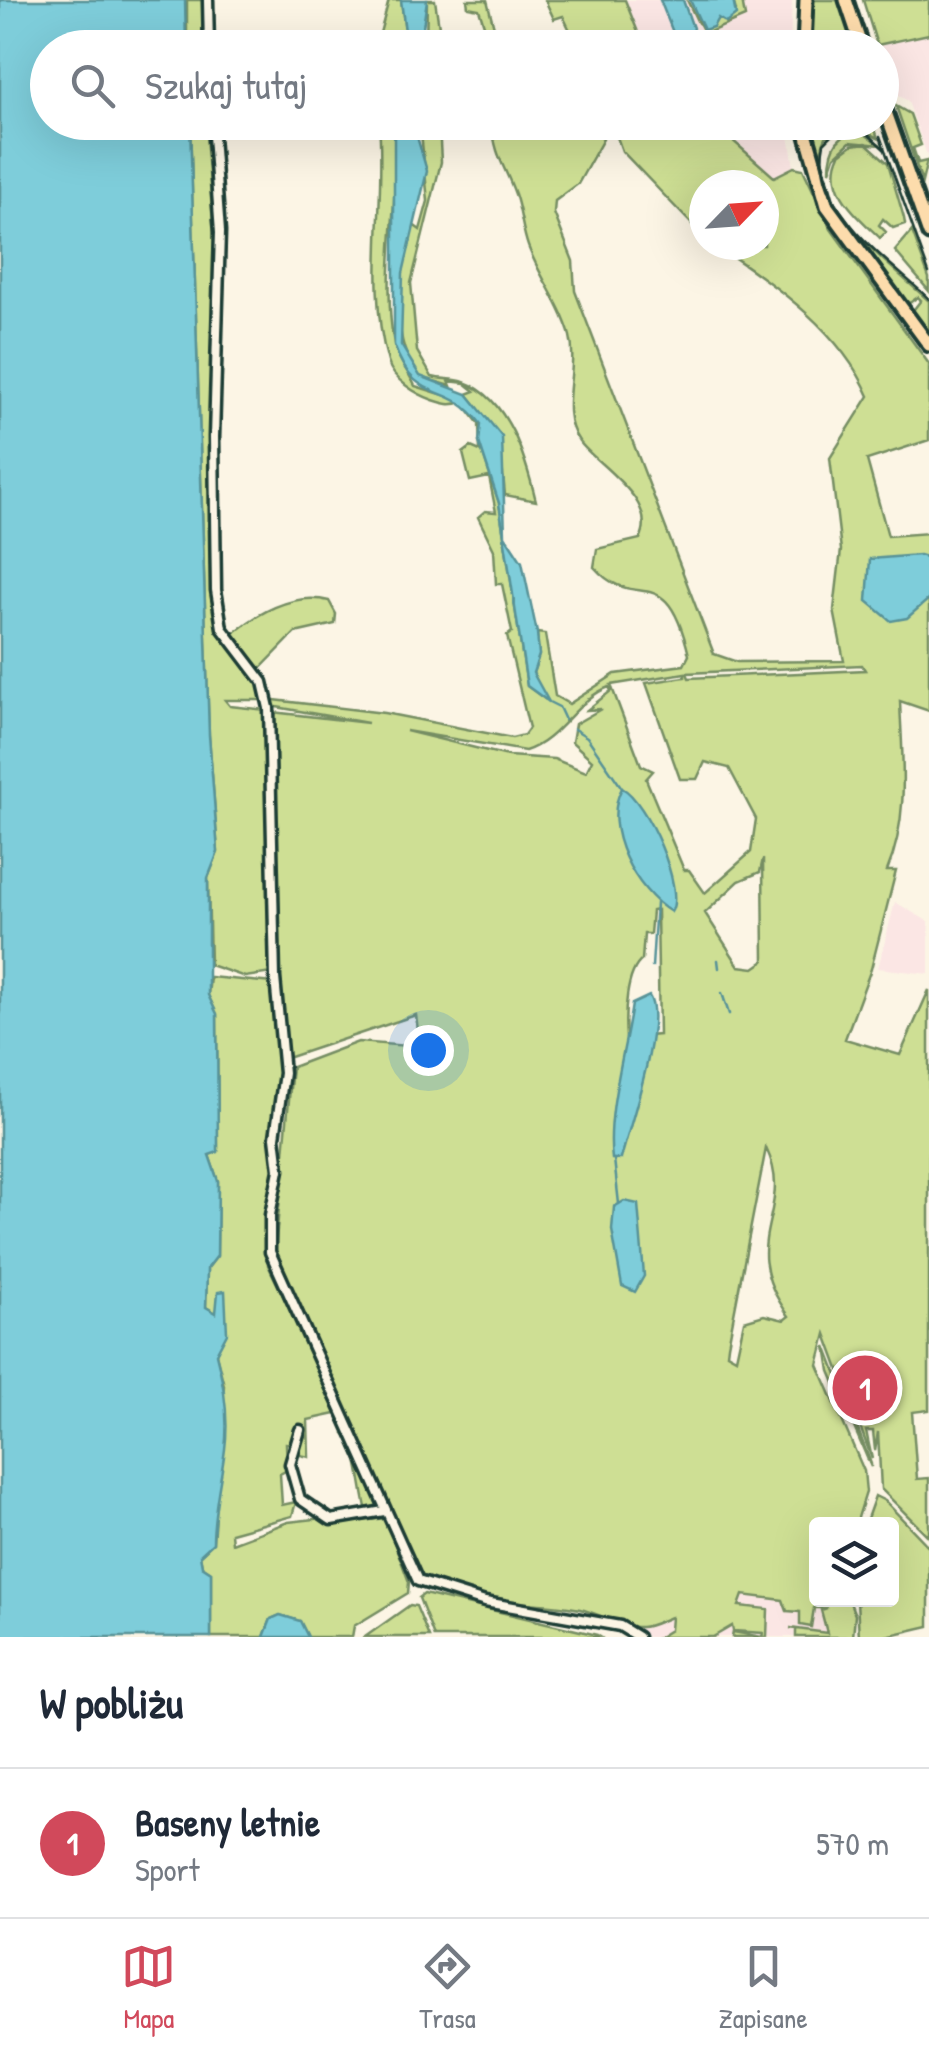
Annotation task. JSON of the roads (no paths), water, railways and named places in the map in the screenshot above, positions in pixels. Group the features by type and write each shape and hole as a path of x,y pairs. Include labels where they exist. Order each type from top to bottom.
{"main road":[{"path":"805,30 806,0"},
{"path":"846,0 856,30"},
{"path":"808,140 827,206 929,344"},
{"path":"896,140 929,234"}],"street":[{"path":"208,0 209,30"},
{"path":"213,140 220,232 214,437 216,590 222,628 263,682 268,708 275,978 284,1073 275,1137 279,1170 270,1215 270,1252 409,1569 423,1585 485,1602 612,1624 638,1637"},
{"path":"300,1430 290,1464 300,1500 331,1520 384,1512"}],"water":[{"path":"0,0 185,0 186,30 30,30 30,140 191,140 209,735 218,852 208,878 208,995 217,1014 218,1152 209,1155 218,1181 217,1256 207,1269 206,1307 216,1313 218,1292 225,1291 227,1333 216,1354 225,1401 225,1449 213,1543 200,1555 202,1566 211,1572 211,1637 0,1637"},
{"path":"401,0 427,0 423,30 405,30"},
{"path":"660,0 683,0 692,30 672,30"},
{"path":"690,0 733,0 736,15 726,23 718,18 713,27 704,30"},
{"path":"394,140 418,140 427,171 403,273 401,345 420,376 467,394 502,437 505,536 522,562 537,633 539,655 533,673 549,702 527,686 499,503 479,442 481,424 456,401 422,386 412,377 394,345"},
{"path":"919,555 929,558 929,599 907,618 891,621 867,601 870,559"},
{"path":"622,788 642,809 661,846 673,885 671,912 646,890 626,858 616,821 616,804"},
{"path":"649,996 653,1009 650,1050 621,1159 612,1159 614,1102 632,1004"},
{"path":"624,1201 638,1204 644,1276 635,1292 622,1286 612,1230 614,1207"},
{"path":"280,1615 300,1621 308,1637 264,1637 271,1619"}],"waterway":[{"path":"549,702 559,707 565,720"},
{"path":"574,729 587,737 622,788"},
{"path":"652,967 656,903"},
{"path":"718,960 719,968"},
{"path":"722,993 729,1014"},
{"path":"614,1159 619,1204"}],"tram line":[{"path":"827,140 823,167 829,190 841,211 856,231 929,299"},
{"path":"875,140 885,150"},
{"path":"881,140 929,273"}],"place":[{"name":"Baseny letnie","path":"865,1388"}]}
